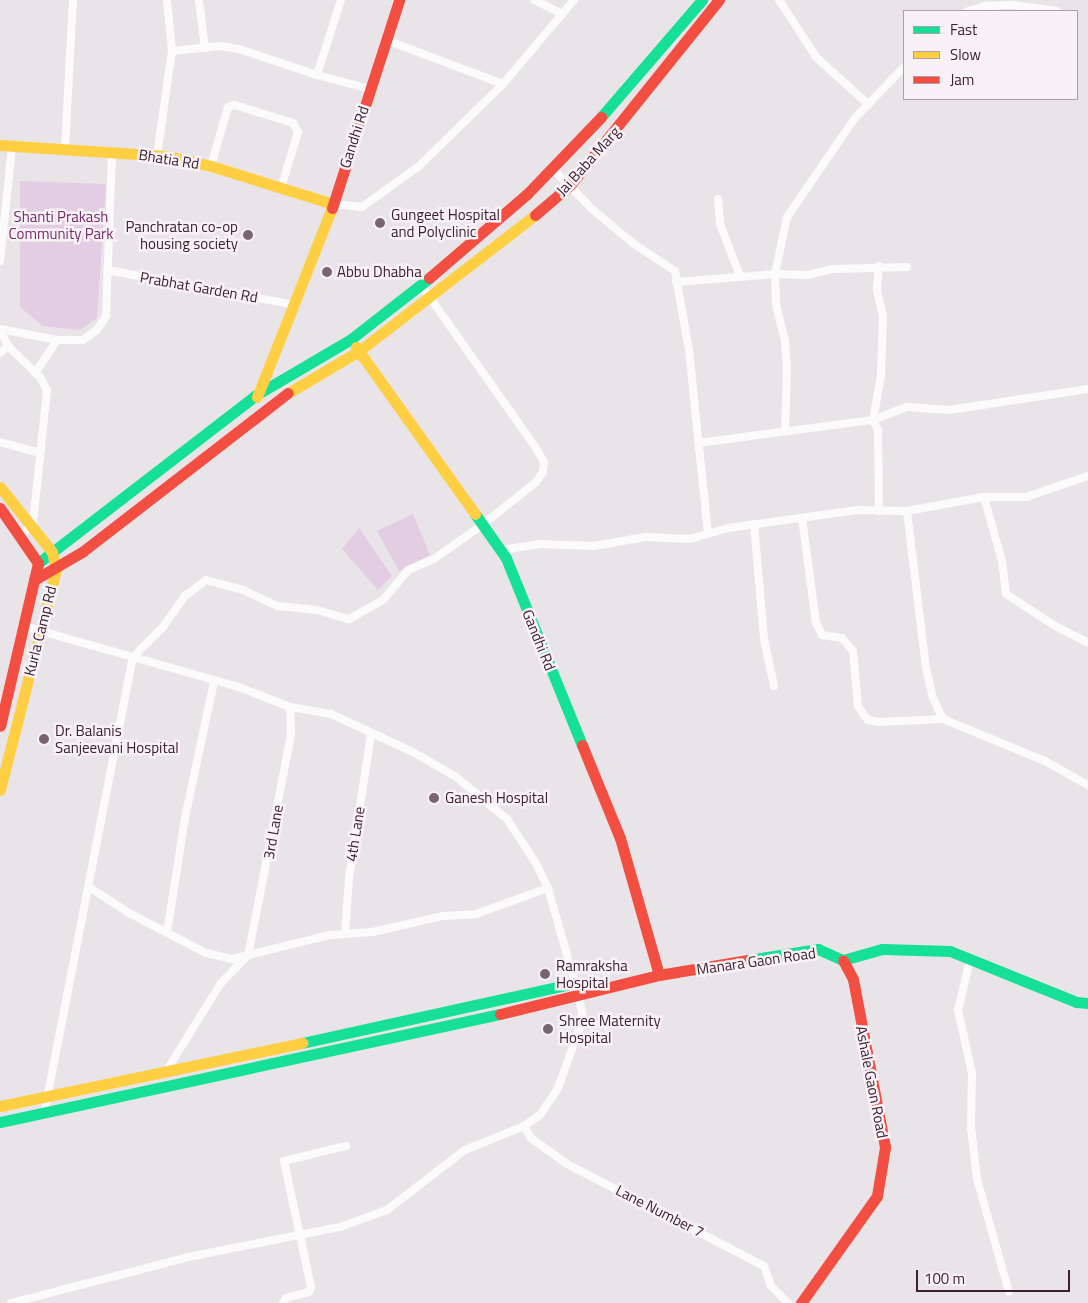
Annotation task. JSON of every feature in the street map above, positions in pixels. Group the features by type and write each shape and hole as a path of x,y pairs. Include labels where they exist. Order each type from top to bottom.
{"street":[{"path":"65,148 73,0"},
{"path":"157,156 172,51 167,0"},
{"path":"199,0 205,48"},
{"path":"317,76 341,0"},
{"name":"Gandhi Rd","path":"256,395 291,304 307,272 333,204 399,0"},
{"path":"534,0 562,14"},
{"path":"333,204 362,207 382,196 419,166 503,84 574,0"},
{"name":"Jai Baba Marg","path":"38,563 256,395 351,339 457,257 552,168 592,127 702,0"},
{"name":"Jai Baba Marg","path":"34,580 56,570 263,410 359,352 570,185 720,0"},
{"path":"779,0 816,58 868,104"},
{"path":"972,10 986,6 1012,5 1050,10"},
{"path":"386,40 503,84"},
{"path":"172,51 205,48 238,49 317,76 370,88"},
{"path":"784,431 787,369 785,341 776,304 775,274 788,217 855,118 903,68"},
{"path":"212,166 228,106 236,105 285,120 293,123 298,132 281,188"},
{"path":"0,261 6,146"},
{"name":"Bhatia Rd","path":"6,146 65,148 157,156 212,166 333,204"},
{"path":"0,329 56,340 83,340 97,330 106,316 112,152"},
{"path":"552,168 634,244 675,271 689,350 698,443 708,507 708,534"},
{"path":"718,199 720,224 740,276"},
{"path":"676,282 775,274 807,275 834,269 880,266 907,267"},
{"path":"879,511 878,430 873,420 881,376 883,316 877,289 880,266"},
{"name":"Prabhat Garden Rd","path":"107,270 291,304"},
{"path":"44,1114 134,658 163,627 185,596 206,580 242,590 278,606 317,610 349,619 383,600 408,570 434,559 482,525 536,482 543,472 544,462 421,285"},
{"path":"0,329 8,346 36,373 47,390 32,524 21,535"},
{"name":"Gandhi Rd","path":"351,339 500,550 620,838 659,975"},
{"path":"36,373 56,340"},
{"path":"0,353 8,346"},
{"path":"698,443 873,420 907,407 949,410 1088,389"},
{"path":"256,395 263,410"},
{"path":"0,442 40,453"},
{"path":"500,550 541,544 594,546 645,537 690,539 754,524 858,510 907,511 984,497 1026,497 1088,476"},
{"name":"Kurla Camp Rd","path":"0,486 32,524 52,552 56,570 0,790"},
{"path":"984,497 1002,561 1006,594 1047,622 1088,644"},
{"name":"Kurla Camp Rd","path":"0,508 21,535 38,563 0,726"},
{"path":"907,511 926,668 933,698 943,719"},
{"path":"802,518 816,622 822,635 842,638 853,651 858,706 868,720 878,722 943,719 1045,761 1088,785"},
{"path":"754,524 764,639 774,686"},
{"path":"11,1303 193,1256 340,1227 387,1210 465,1150 524,1126 540,1115 558,1088 583,1019 580,998 548,888 507,819 456,777 413,752 331,714 290,707 214,681 24,626"},
{"path":"167,933 184,818 214,681"},
{"name":"3rd Lane","path":"248,956 291,734 290,707"},
{"name":"4th Lane","path":"345,934 348,878 371,734"},
{"path":"89,886 167,933 206,953 232,959 345,934 476,914 548,888"},
{"name":"Manara Gaon Road","path":"0,1122 161,1089 466,1020 580,998 593,991 659,975 818,949 843,960"},
{"path":"843,960 882,949 950,951 970,961 1076,1002 1088,1003"},
{"path":"161,1089 165,1074 221,983 248,956"},
{"name":"Ashale Gaon Road","path":"802,1303 877,1196 885,1147 853,978 843,960"},
{"path":"970,961 958,1010 972,1073 971,1127 977,1179 1009,1292"},
{"path":"0,1106 165,1074 575,983 593,991"},
{"path":"462,1007 466,1020"},
{"name":"Lane Number 7","path":"524,1126 531,1138 567,1164 764,1266 771,1286 788,1303"},
{"path":"283,1303 286,1298 311,1290 284,1161 346,1146"}],"green space":[{"name":"Shanti Prakash Community Park","path":"20,181 106,184 97,318 80,330 43,326 20,307"},
{"path":"413,514 430,555 399,571 377,531"},
{"path":"359,528 392,576 378,590 342,549"}],"traffic: fast":[{"path":"601,117 702,0"},
{"path":"38,563 256,395 351,339 429,278"},
{"path":"475,514 506,558 582,745"},
{"path":"748,960 818,949 843,960 882,949 950,951 1076,1002 1088,1003"},
{"path":"302,1043 575,983 593,991"},
{"path":"0,1122 500,1014"}],"traffic: slow":[{"path":"0,145 167,156 211,166 333,204"},
{"path":"257,397 332,208"},
{"path":"288,393 359,351 535,215"},
{"path":"356,347 475,514"},
{"path":"0,487 52,552 56,570 0,790"},
{"path":"0,1106 302,1043"}],"traffic: jam":[{"path":"332,208 399,0"},
{"path":"535,215 570,185 719,0"},
{"path":"429,278 527,194 601,117"},
{"path":"34,580 82,552 288,393"},
{"path":"0,508 38,563 0,726"},
{"path":"582,745 620,838 659,975"},
{"path":"500,1014 659,975 748,960"},
{"path":"801,1303 877,1196 885,1147 853,979 843,960"}],"place":[{"name":"Gungeet Hospital and Polyclinic","path":"380,223"},
{"name":"Panchratan co-op housing society","path":"248,235"},
{"name":"Abbu Dhabha","path":"327,272"},
{"name":"Dr. Balanis Sanjeevani Hospital","path":"44,739"},
{"name":"Ganesh Hospital","path":"434,798"},
{"name":"Ramraksha Hospital","path":"545,974"},
{"name":"Shree Maternity Hospital","path":"548,1029"}]}
